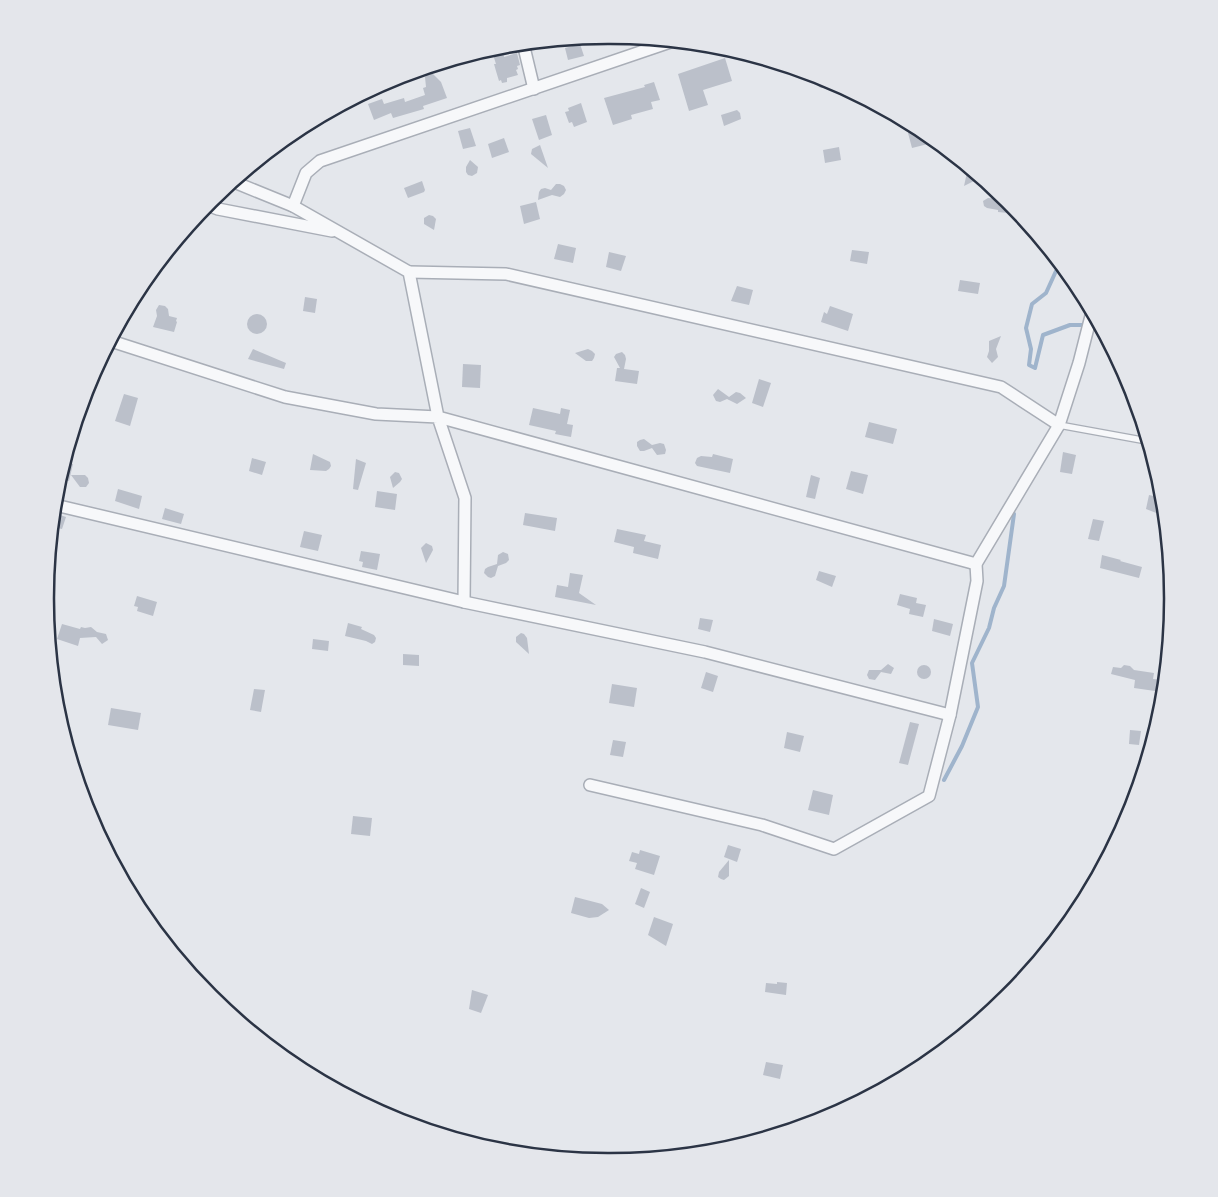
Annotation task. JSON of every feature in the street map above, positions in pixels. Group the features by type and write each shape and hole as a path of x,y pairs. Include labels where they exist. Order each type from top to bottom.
{"street":[{"path":"293,206 306,173 320,161 658,46"},
{"path":"524,50 534,89"},
{"path":"240,184 293,206 409,272 506,274 1001,387 1059,425"},
{"path":"215,208 341,233"},
{"path":"409,272 438,418 465,498 464,602"},
{"path":"590,785 762,824 834,849 928,796 950,715 977,581 976,564 1059,425 1079,363 1089,322"},
{"path":"117,343 286,397 376,414 438,418 976,564"},
{"path":"62,507 464,602 705,652 950,715"}],"lane":[{"path":"1059,425 1140,440"}],"building":[{"path":"580,45 584,56 568,60 565,48"},
{"path":"517,53 520,65 517,66 518,69 516,70 518,75 507,78 507,82 502,83 501,80 499,81 494,64 496,64 493,56 503,54 504,57"},
{"path":"725,58 732,81 703,90 708,105 689,111 678,74"},
{"path":"430,73 433,74 441,82 447,98 423,106 424,109 393,118 391,113 374,120 368,104 382,99 384,104 404,98 405,102 425,95 423,88 426,87 425,77"},
{"path":"654,82 660,100 651,102 653,109 631,115 632,119 613,125 604,98 645,87 644,85"},
{"path":"581,103 587,122 574,127 572,122 569,123 565,112 569,111 568,108"},
{"path":"737,110 740,113 741,119 724,126 721,115"},
{"path":"546,115 552,135 539,140 532,119"},
{"path":"470,128 476,146 463,149 458,131"},
{"path":"910,132 927,144 912,148 908,133"},
{"path":"504,138 509,152 492,158 488,144"},
{"path":"540,145 548,168 531,154 532,149"},
{"path":"839,147 841,160 825,163 823,150"},
{"path":"470,160 478,167 477,173 472,176 466,172 466,167"},
{"path":"967,174 975,181 964,186"},
{"path":"422,181 424,192 408,198 404,188"},
{"path":"556,184 564,186 566,190 564,194 560,197 552,195 538,200 541,189 551,190"},
{"path":"988,198 993,198 1007,213 998,212 998,210 984,206 983,201"},
{"path":"536,202 540,219 524,224 520,206"},
{"path":"429,215 436,219 434,230 424,224 424,218"},
{"path":"558,244 576,248 573,263 554,259"},
{"path":"852,250 869,252 867,264 850,261"},
{"path":"609,252 626,256 621,271 606,267"},
{"path":"960,280 980,283 978,294 958,291"},
{"path":"737,286 753,290 749,305 731,301"},
{"path":"305,297 317,299 315,313 303,311"},
{"path":"159,305 165,306 168,309 169,316 177,318 174,332 153,327 157,316 156,310"},
{"path":"830,306 853,314 848,331 821,322 824,312 827,314"},
{"path":"257,314 264,317 267,324 264,331 257,334 250,331 247,324 250,317"},
{"path":"1001,336 996,349 998,357 992,363 987,357 989,341"},
{"path":"253,349 286,363 284,369 248,359"},
{"path":"588,349 595,354 592,361 586,361 575,353"},
{"path":"622,352 626,359 624,369 639,371 637,384 615,381 617,368 620,368 614,357"},
{"path":"463,364 481,365 480,388 462,387"},
{"path":"759,379 771,383 763,407 752,403"},
{"path":"718,389 729,397 736,392 746,398 737,404 727,399 720,402 716,401 713,395"},
{"path":"124,394 138,398 130,426 115,421"},
{"path":"533,408 560,414 561,408 570,410 567,424 573,425 571,437 555,434 556,431 529,425"},
{"path":"869,422 897,429 893,444 865,437"},
{"path":"644,439 652,445 664,444 665,454 657,455 652,448 640,451 637,442"},
{"path":"1063,452 1076,455 1072,474 1060,472"},
{"path":"313,454 330,462 331,466 329,469 326,471 310,470"},
{"path":"713,454 733,459 730,473 697,466 695,463 697,458 701,456 712,457"},
{"path":"252,458 266,462 262,475 249,471"},
{"path":"356,459 366,463 358,490 353,489"},
{"path":"71,464 73,464 69,481 67,480"},
{"path":"851,471 868,475 863,494 846,489"},
{"path":"395,472 399,473 402,479 393,488 390,477"},
{"path":"71,475 85,475 89,483 86,487 80,487"},
{"path":"811,475 820,478 815,499 806,497"},
{"path":"118,489 142,496 139,509 115,501"},
{"path":"377,491 397,494 395,510 375,507"},
{"path":"1149,495 1154,496 1157,513 1146,509"},
{"path":"165,508 184,514 181,524 162,519"},
{"path":"525,513 557,518 555,531 523,525"},
{"path":"61,515 66,517 62,529 59,528"},
{"path":"1093,519 1104,521 1099,541 1088,539"},
{"path":"617,529 646,535 644,541 661,545 658,559 633,553 634,547 614,542"},
{"path":"304,531 322,535 318,551 300,547"},
{"path":"426,543 432,546 433,550 426,563 421,548"},
{"path":"361,551 380,554 377,570 362,567 363,562 359,561"},
{"path":"503,552 508,554 509,560 498,566 495,576 488,577 484,573 485,569 497,564 498,555"},
{"path":"1102,555 1142,567 1139,578 1100,568"},
{"path":"819,571 836,576 832,587 816,580"},
{"path":"570,573 583,575 579,593 596,605 555,597 557,585 568,587"},
{"path":"900,594 917,598 916,603 926,605 923,617 909,614 910,609 897,605"},
{"path":"137,596 157,602 153,616 137,611 138,607 134,606"},
{"path":"700,618 713,620 710,632 698,629"},
{"path":"934,619 953,624 950,636 932,631"},
{"path":"348,623 362,627 361,629 374,635 376,638 375,642 372,644 345,636"},
{"path":"62,624 80,629 81,627 91,627 97,632 106,634 108,640 102,644 96,637 80,638 78,646 57,639"},
{"path":"521,633 527,638 529,654 516,642 516,637"},
{"path":"313,639 329,641 328,651 312,649"},
{"path":"403,654 419,655 419,666 403,665"},
{"path":"888,664 894,668 891,674 881,672 875,680 869,679 867,675 869,670 881,670"},
{"path":"924,665 929,667 931,672 929,677 924,679 919,677 917,672 919,667"},
{"path":"1124,665 1130,666 1134,670 1154,673 1153,679 1158,679 1156,691 1134,688 1135,680 1111,674 1113,667 1121,668"},
{"path":"706,672 718,676 713,692 701,688"},
{"path":"612,684 637,688 634,707 609,703"},
{"path":"254,689 265,690 261,712 250,710"},
{"path":"111,708 141,713 138,730 108,725"},
{"path":"910,722 919,724 908,765 899,763"},
{"path":"1130,730 1141,731 1139,745 1129,744"},
{"path":"787,732 804,736 800,752 784,748"},
{"path":"613,740 626,742 623,757 610,755"},
{"path":"813,790 833,795 829,815 808,810"},
{"path":"353,816 372,818 370,836 351,834"},
{"path":"728,845 741,849 737,862 724,857"},
{"path":"640,850 660,856 654,875 635,869 637,863 629,861 632,852 639,854"},
{"path":"729,860 729,876 724,880 721,879 718,877 719,872"},
{"path":"641,888 650,892 644,908 635,904"},
{"path":"575,897 602,904 609,910 598,917 589,918 571,913"},
{"path":"654,917 673,924 666,946 648,935"},
{"path":"777,982 787,983 786,995 765,992 766,983 777,984"},
{"path":"472,990 488,995 481,1013 469,1009"},
{"path":"766,1062 783,1065 780,1079 763,1075"}],"waterway":[{"path":"1056,271 1046,293 1032,304 1026,328 1031,349 1029,365 1035,368 1043,335 1070,325 1086,325"},
{"path":"944,780 962,746 978,707 972,663 989,628 994,608 1004,586 1014,514"}]}
